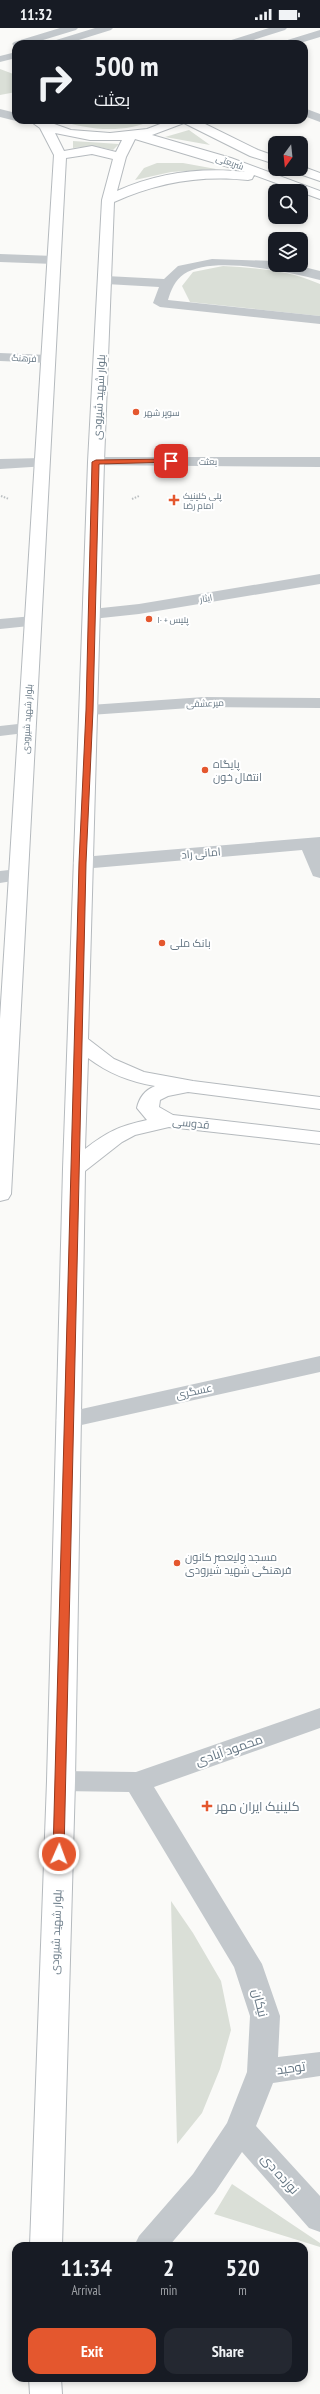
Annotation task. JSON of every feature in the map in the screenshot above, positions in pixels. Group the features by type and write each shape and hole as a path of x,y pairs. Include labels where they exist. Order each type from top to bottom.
{"main road":[{"name":"بلوار شهید شیرودی","path":"0,1194 9,876 27,728 60,155 37,124"},
{"path":"43,124 88,136 134,135 157,131 172,124"},
{"name":"شریعتی","path":"195,124 254,153 268,158"},
{"name":"بلوار شهید شیرودی","path":"46,2242 61,1781 68,1420 82,863 90,710 96,462 106,280 108,200 120,157 134,135"},
{"name":"شریعتی","path":"134,135 227,161 320,196"},
{"path":"60,155 92,150 120,157"},
{"path":"227,161 224,158 230,152 254,153"},
{"path":"308,173 320,177"},
{"path":"108,200 128,190 179,176 239,175 285,182"},
{"path":"78,1041 107,1063 131,1074 193,1087 320,1103"},
{"path":"169,1121 154,1114 148,1108 149,1100 155,1093 169,1089 193,1087"},
{"name":"قدوسی","path":"74,1169 114,1137 128,1130 169,1121 320,1138"},
{"path":"45,2382 46,2394"}],"street":[{"path":"31,40 72,28"},
{"path":"66,40 107,28"},
{"path":"242,40 282,28"},
{"path":"298,40 320,33"},
{"path":"0,49 12,45"},
{"path":"0,59 12,56"},
{"path":"0,113 12,116"},
{"path":"308,114 320,118"},
{"path":"0,258 54,260"},
{"path":"320,276 306,270 264,264 219,263 184,269 167,283 160,303 320,320"},
{"path":"106,280 167,283"},
{"name":"فرهنگ","path":"0,357 48,359"},
{"name":"بعثت","path":"96,462 320,462"},
{"path":"0,464 42,463"},
{"name":"ایثار","path":"92,614 139,609 320,579"},
{"path":"0,624 32,621"},
{"name":"میرعشقی","path":"90,710 204,702 320,703"},
{"path":"0,731 27,728"},
{"path":"315,844 320,872"},
{"name":"امانی راد","path":"82,863 315,844"},
{"name":"عسگری","path":"68,1420 320,1364"},
{"name":"محمود آبادی","path":"137,1782 320,1718"},
{"path":"61,1781 137,1782"},
{"name":"نیکان","path":"137,1782 248,1964 265,2016 262,2072 240,2129 204,2183 153,2242"},
{"name":"توحید","path":"262,2072 320,2064"},
{"name":"نوزده دی","path":"240,2129 320,2218"}],"path":[{"path":"1,496 9,499"},
{"path":"132,499 139,496"}],"shaded area":[{"path":"0,69 12,74 12,93 0,95"},
{"path":"74,124 141,124 118,129"},
{"path":"189,130 210,145 165,137"},
{"path":"73,141 119,144 113,150 94,146 73,148"},
{"path":"157,163 183,163 216,169 171,172 135,180 144,168"},
{"path":"223,266 260,269 268,270 268,272 284,273 308,279 320,284 320,316 190,302 182,286 193,272"},
{"path":"171,1901 193,1933 221,1981 231,2030 220,2069 202,2113 177,2144"},
{"path":"232,2184 320,2243 320,2247 308,2242 214,2214"}],"place":[{"name":"سوپر شهر","path":"136,412"},
{"name":"پلی کلینیک امام رضا","path":"174,500"},
{"name":"پلیس + ۱۰","path":"149,619"},
{"name":"پایگاه انتقال خون","path":"205,770"},
{"name":"بانک ملی","path":"162,943"},
{"name":"مسجد ولیعصر کانون فرهنگی شهید شیرودی","path":"177,1563"},
{"name":"کلینیک ایران مهر","path":"207,1806"}],"route":[{"path":"59,1854 67,1435 82,863 90,710 96,462 171,461"}]}
